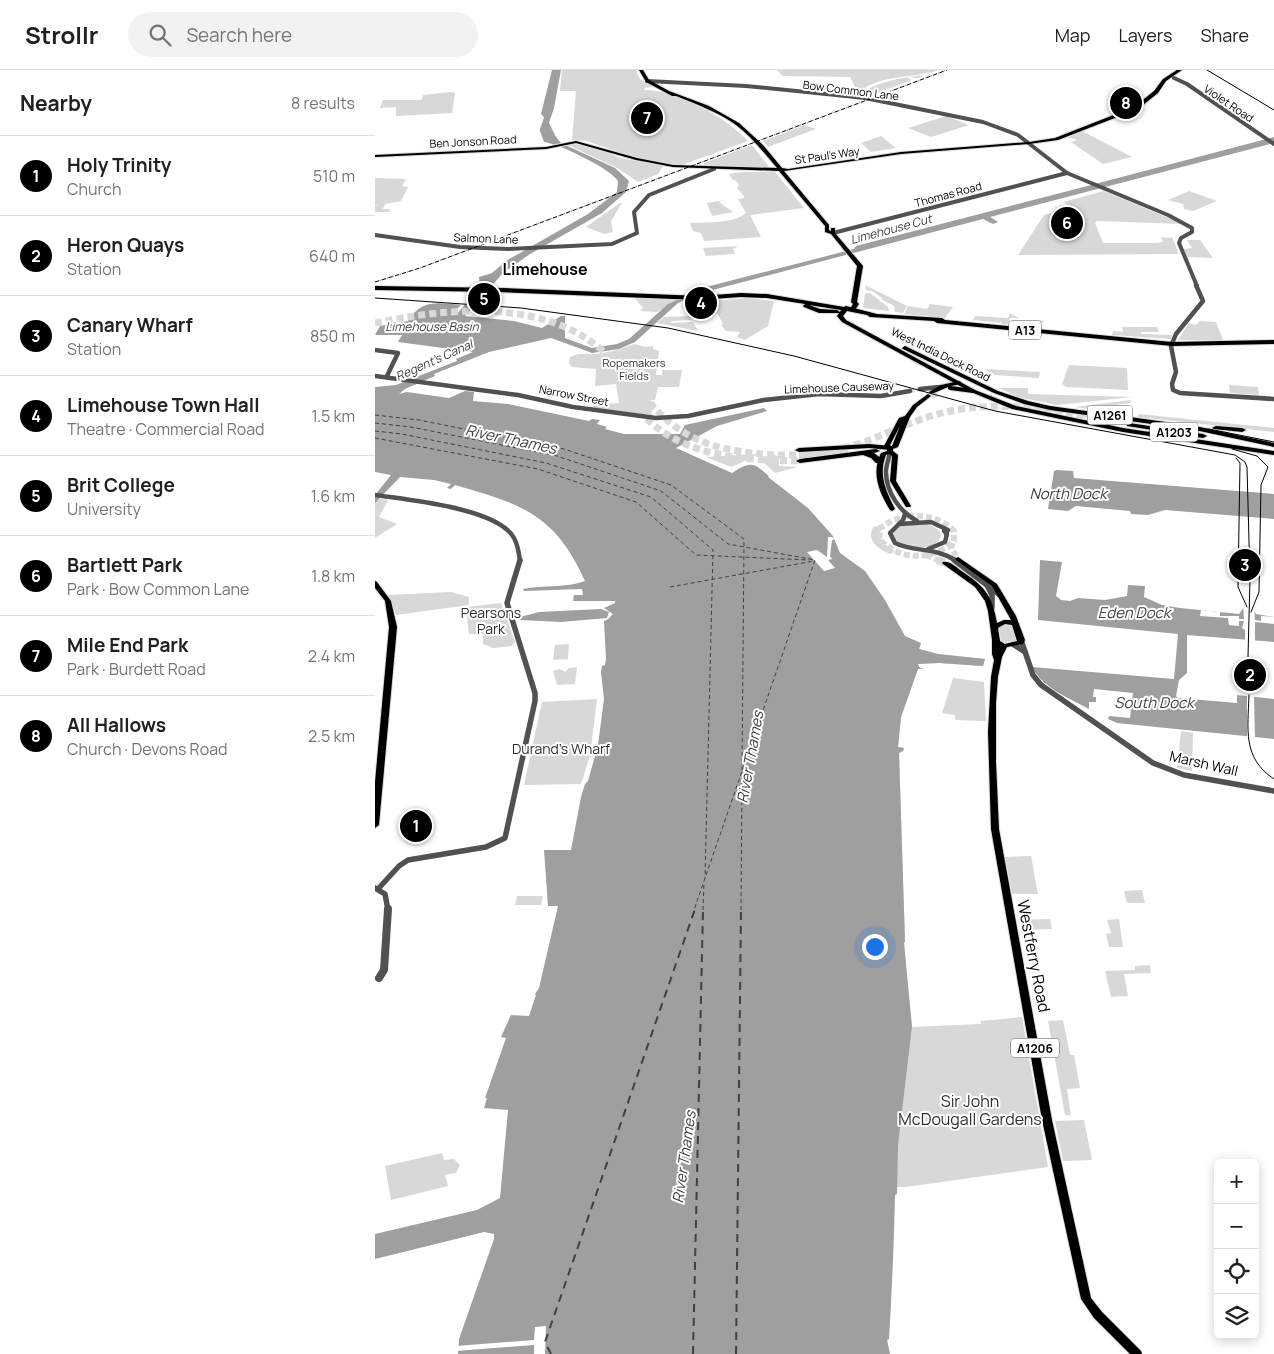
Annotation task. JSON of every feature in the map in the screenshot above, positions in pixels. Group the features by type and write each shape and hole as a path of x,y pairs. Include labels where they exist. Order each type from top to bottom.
{"highway":[{"name":"A13","path":"375,287 682,296 694,298 749,295 804,301"},
{"name":"A13","path":"781,298 819,311 847,311 1172,344 1272,341"},
{"name":"A1261","path":"804,301 847,311"},
{"name":"West India Dock Road","path":"819,311 844,321 945,377 993,401 1027,412 1055,418"},
{"name":"West India Dock Road","path":"847,311 849,320 937,364 1013,399 1047,408"},
{"path":"844,321 839,316 847,311"},
{"name":"A1261","path":"937,364 960,378 962,380 959,383 982,385"},
{"name":"A1261","path":"1047,408 1169,425 1244,438 1274,449"},
{"path":"1047,408 1039,409 1038,412 1055,418"},
{"name":"A1261","path":"1055,418 1274,449"},
{"name":"A1203","path":"1126,423 1274,449"},
{"path":"799,450 873,446 889,450"},
{"path":"800,461 889,450"},
{"path":"862,453 874,456 879,461"}],"main road":[{"path":"641,70 649,80 670,92 730,119 755,142 827,226 827,231 833,233 860,269 854,302 856,303 847,311"},
{"name":"St Paul's Way","path":"569,143 587,144 628,157 673,166 763,170 901,153 1029,144 1056,139 1136,108 1156,92 1163,80 1172,78 1177,70"},
{"path":"755,142 777,169"},
{"name":"Ben Jonson Road","path":"375,156 553,147 569,143"},
{"path":"892,509 880,486 878,477 879,461 883,454 895,447 907,417 934,391 945,377"},
{"path":"934,391 959,383"},
{"path":"950,388 959,383"},
{"path":"934,391 950,388 973,391"},
{"path":"889,450 895,455 893,481 908,506"},
{"path":"958,560 994,583 1016,624 1021,640 1014,645 1004,646 997,642"},
{"name":"Westferry Road","path":"945,563 974,582 984,592 992,607 997,642 994,648 997,660"},
{"path":"375,583 387,601 393,627 375,825"},
{"path":"994,628 1004,622 1016,624"},
{"name":"Westferry Road","path":"1004,646 1000,650 997,660 992,708 992,795 996,837 1057,1169 1086,1299 1097,1315 1137,1354"}],"street":[{"name":"Violet Road","path":"1172,78 1184,83 1274,144"},
{"name":"Bow Common Lane","path":"649,80 746,86 883,101 983,122 1017,134 1067,173 1168,215 1192,228 1192,232 1181,238 1179,243 1203,301 1176,334 1172,344"},
{"name":"Salmon Lane","path":"375,235 460,247 543,248 617,243 637,232 634,212 649,195 714,169"},
{"name":"Thomas Road","path":"833,233 1067,173"},
{"path":"1172,344 1171,354 1176,372 1172,384 1176,392 1274,399"},
{"path":"375,350 399,353 387,376"},
{"name":"Narrow Street","path":"375,376 387,376 518,395 573,407 655,418 688,416 768,399"},
{"path":"920,389 934,391"},
{"name":"Limehouse Causeway","path":"768,399 822,394 881,396 911,391"},
{"path":"889,450 886,480 905,514 917,521"},
{"path":"375,495 430,503 491,518 514,537 520,563 507,603 535,692 535,701 505,838 500,843 490,846 432,854 405,861 394,868 389,880 377,888 385,894 388,902 384,970 379,978"},
{"path":"905,514 899,524 890,532 895,543 911,549 927,549 944,553 1004,599"},
{"path":"899,524 925,521 939,527 947,534 946,540 941,544 927,549"},
{"path":"941,544 944,553"},
{"name":"Westferry Road","path":"984,582 991,596 992,607"},
{"name":"Marsh Wall","path":"1021,640 1033,675 1041,685 1149,762 1184,774 1274,790"},
{"path":"1014,645 1025,652"}],"green space":[{"path":"562,70 636,70 640,79 653,87 645,88 644,90 671,94 700,106 726,122 748,141 679,166 636,158 587,141 572,140 576,91 560,91"},
{"path":"777,70 939,70 883,80 863,89 856,97 848,96 855,87 850,77 783,76"},
{"path":"926,75 918,78 908,77 917,76"},
{"path":"907,77 912,80 867,97 859,97 861,92 869,88"},
{"path":"455,93 452,113 396,116 396,107 380,108 383,100 422,100 423,95"},
{"path":"946,116 969,125 931,137 908,128"},
{"path":"805,125 816,129 768,147 763,141"},
{"path":"1082,131 1132,157 1103,164 1071,142 1077,140 1067,137"},
{"path":"881,136 896,148 871,152 861,143"},
{"path":"575,144 596,148 620,158 663,166 658,174 638,182 619,169 568,145"},
{"path":"752,145 769,167 703,168 704,163"},
{"path":"775,172 804,208 750,215 761,237 704,241 701,233 693,231 690,223 727,221 741,217 746,213 738,199 744,198 744,196 737,188 739,185 729,174"},
{"path":"375,178 406,179 402,186 408,187 401,201 385,204 383,209 390,209 389,212 375,212 375,206 378,205 375,205"},
{"path":"1104,191 1183,224 1097,221 1095,223 1103,243 1156,243 1163,242 1161,237 1172,237 1179,254 1018,255 1044,215 1072,207 1063,202"},
{"path":"1189,191 1217,201 1193,211 1184,209 1183,204 1168,200"},
{"path":"725,200 719,202 733,212 712,216 707,203"},
{"path":"622,203 611,221 613,232 604,234 586,227"},
{"path":"1187,240 1200,240 1213,258 1187,257 1184,249 1192,248"},
{"path":"738,246 733,249 735,254 706,256 703,248"},
{"path":"865,285 907,306 903,313 895,312 894,306 881,299 883,299 872,291 866,290"},
{"path":"865,293 870,293 888,307 889,311 863,308"},
{"path":"634,297 679,300 657,312 640,311 643,308"},
{"path":"746,298 774,301 768,326 745,340 737,337 740,332 726,331 721,325 723,324 711,301"},
{"path":"930,304 953,307 945,318 904,314 908,306 927,309"},
{"path":"1010,313 1019,318 1010,318 1009,321 1037,324 1039,320 1045,321 1037,327 973,320 975,316 1008,318"},
{"path":"691,316 692,320 672,321 671,323 693,322 698,331 657,323 664,317"},
{"path":"1200,321 1216,322 1223,340 1178,340 1189,323 1196,325"},
{"path":"1122,327 1157,327 1159,332 1141,332 1141,334 1172,335 1171,339 1112,335 1113,331 1123,332"},
{"name":"Ropemakers Fields","path":"634,344 646,347 653,346 653,349 659,351 656,375 662,375 662,370 682,370 679,387 658,387 655,400 651,400 652,415 592,408 593,405 619,403 616,384 595,386 596,369 572,367 569,363 570,357 580,354 610,352"},
{"path":"1069,365 1127,368 1128,390 1066,387 1062,384"},
{"path":"984,369 1040,372 1039,378 995,375"},
{"path":"1229,385 1258,387 1259,395 1230,393"},
{"path":"999,388 1028,388 1028,394 1132,397 1057,405 1018,397"},
{"path":"1131,400 1131,403 1115,405 1114,411 1131,415 1075,407"},
{"path":"1139,414 1274,428 1274,432 1137,417"},
{"path":"847,449 848,453 799,460 799,451"},
{"path":"759,454 732,467 705,457"},
{"path":"772,454 779,457 779,466 798,467 775,473 762,461 764,457"},
{"path":"375,498 388,500 379,517 397,524 375,538"},
{"path":"924,523 939,531 941,537 937,542 917,548 903,545 893,536 894,531 901,526"},
{"path":"874,526 882,528 880,532 881,539 895,551 891,554 882,550 872,540 871,535"},
{"path":"451,592 469,597 469,605 396,615 388,595"},
{"name":"Sir John McDougall Gardens","path":"882,598 904,636 921,643 919,649 938,654 985,659 983,666 939,663 918,664 923,669 918,669 901,717 898,747 904,748 899,753 904,943 911,1027 981,1024 981,1021 1022,1017 1048,1167 896,1187 893,1218 889,1339 887,1340 890,1354 863,1243 898,653"},
{"name":"Pearsons Park","path":"501,603 515,642 512,646 493,648 483,644 483,634 469,634 466,607"},
{"path":"1004,625 1013,625 1016,642 1009,644 1001,641 999,628"},
{"path":"569,644 568,659 553,660 555,645"},
{"path":"577,667 575,684 557,685 553,671 560,669 565,672 569,668"},
{"path":"953,678 984,682 986,721 955,720 955,715 942,713"},
{"name":"Durand's Wharf","path":"597,699 590,756 581,784 524,785 542,702"},
{"path":"1181,731 1193,733 1192,771 1177,768"},
{"path":"1031,856 1038,894 1012,894 1005,857"},
{"path":"1142,890 1145,903 1127,903 1124,891"},
{"path":"517,896 543,896 541,905 515,905"},
{"path":"1050,919 1052,929 1022,930 1020,920"},
{"path":"1119,919 1123,947 1109,947 1106,934 1111,933 1107,920"},
{"path":"1150,965 1151,973 1124,974 1128,996 1111,997 1105,971 1135,970 1135,966"},
{"path":"1063,1020 1070,1055 1074,1055 1080,1088 1067,1089 1071,1115 1065,1115 1048,1021"},
{"path":"1084,1120 1092,1160 1063,1161 1055,1121"},
{"path":"442,1153 444,1160 454,1159 460,1165 456,1173 445,1175 448,1186 391,1200 385,1166"}],"water":[{"path":"552,70 561,70 554,108 549,123 556,137 561,143 615,168 629,181 626,192 602,213 530,254 503,273 465,316 514,321 542,328 561,316 565,316 565,338 592,348 617,344 629,339 668,304 710,286 1274,137 1274,143 990,217 998,222 993,224 983,219 701,293 678,303 635,342 619,349 592,353 551,338 489,352 434,374 435,376 405,389 399,394 407,392 449,398 465,391 474,392 473,401 508,404 589,421 592,419 600,420 597,424 607,427 605,429 624,434 680,434 685,425 764,408 767,411 717,426 676,448 732,473 749,465 760,469 808,508 833,536 840,553 865,571 885,600 905,636 921,643 919,649 938,654 985,659 983,666 939,663 918,664 923,669 918,669 901,717 898,747 904,748 899,753 904,943 912,1026 898,1145 889,1339 887,1340 890,1354 458,1354 459,1339 494,1239 494,1234 484,1232 375,1259 375,1234 477,1210 500,1198 508,1110 484,1108 487,1098 485,1098 506,1038 501,1037 511,1015 529,1016 535,994 539,988 558,906 548,906 544,850 571,850 581,797 585,784 588,781 598,745 604,699 601,672 606,659 604,621 613,614 604,608 615,603 615,601 573,601 574,595 583,595 582,589 524,591 523,589 570,585 585,581 574,558 561,540 548,526 517,506 455,485 451,489 447,488 451,484 434,480 400,477 375,503 375,495 391,475 375,472 375,387 396,385 457,361 456,359 473,352 398,342 402,335 375,335 380,326 408,321 419,309 437,303 461,305 450,315 456,315 480,287 479,277 492,273 506,261 588,214 617,192 618,181 595,163 544,142 540,130 544,117 541,114"},
{"name":"North Dock","path":"1054,471 1073,471 1074,478 1274,494 1274,519 1165,510 1148,515 1131,514 1130,511 1076,506 1068,511 1048,509"},
{"path":"1040,560 1062,562 1056,596 1061,600 1070,601 1078,598 1105,600 1127,596 1128,585 1145,586 1144,597 1162,605 1239,614 1244,607 1252,607 1256,614 1274,617 1274,642 1187,635 1187,673 1179,680 1176,696 1178,698 1237,703 1237,695 1274,699 1274,739 1117,723 1108,719 1109,716 1130,718 1133,693 1094,689 1093,697 1096,697 1096,702 1089,702 1089,709 1064,696 1042,681 1032,667 1174,679 1178,634 1038,620"},
{"path":"601,609 609,612 607,618 561,622 520,620 520,617 539,612"}],"pier":[{"path":"828,537 833,537 834,540 832,540 830,556 832,559 828,560 835,568 824,571 807,552 817,550 827,557"},
{"path":"1243,604 1254,606 1255,620 1261,621 1261,616 1274,617 1274,624 1255,622 1255,642 1245,641 1245,630 1242,628 1244,621 1239,621 1239,626 1229,625 1228,618 1200,616 1201,610 1220,612 1220,616 1239,616 1239,619 1244,619"},
{"path":"1247,695 1254,695 1255,740 1247,739"},
{"path":"546,1326 545,1354 534,1354 534,1345 456,1351 456,1346 534,1340 535,1327"}],"ferry route":[{"path":"375,415 419,420 564,449 671,485 744,539 744,547"},
{"path":"375,423 411,427 557,456 661,491 728,544 744,547"},
{"path":"375,431 402,434 546,463 651,497 713,550 713,556"},
{"path":"375,438 538,469 636,502 696,555 713,556"},
{"path":"694,910 815,560 744,547"},
{"path":"744,547 744,557"},
{"path":"712,579 713,556"},
{"path":"713,556 744,557"},
{"path":"744,557 744,574"},
{"path":"744,557 809,560"},
{"path":"744,574 814,561"},
{"path":"712,579 744,574"},
{"path":"742,770 744,574"},
{"path":"670,587 712,579"},
{"path":"705,878 712,579"},
{"path":"741,910 742,777"},
{"path":"703,910 704,882"},
{"path":"551,1354 545,1342 695,909"},
{"path":"693,1354 703,909"},
{"path":"736,1354 741,909"}],"tunnel":[{"path":"375,323 463,311 523,315 552,322 579,334 603,351 655,408 683,432 701,441 740,452 794,455 830,451 864,442 925,418 959,409 998,406 1051,409"},
{"path":"602,356 628,396 646,418 662,431 679,441 698,449 739,458 800,461"},
{"path":"910,391 920,389"},
{"path":"932,397 937,393"},
{"path":"1044,411 1088,418"},
{"path":"1084,414 1127,421"},
{"path":"908,516 921,516 938,520 954,531 954,541 946,548 926,555 906,555 887,546 879,539 880,528 893,520 908,516"},
{"path":"953,543 951,548 958,559"},
{"path":"926,555 940,561"},
{"path":"937,560 945,563"}],"tram line":[{"path":"1207,70 1274,110"},
{"path":"375,298 521,308 668,328 794,356 995,411 1235,455 1245,462 1247,467 1250,578 1248,657"},
{"path":"1135,433 1209,429 1274,442"},
{"path":"1232,449 1257,456 1268,467 1261,485 1259,592 1251,612"},
{"path":"1236,458 1240,463 1238,587 1247,607"},
{"path":"1249,695 1249,742 1256,762 1274,779"}],"railway":[{"path":"375,282 420,268 947,70"}],"place":[{"name":"All Hallows","path":"1126,103"},
{"name":"Mile End Park","path":"647,118"},
{"name":"Bartlett Park","path":"1067,223"},
{"name":"Brit College","path":"484,299"},
{"name":"Limehouse Town Hall","path":"701,303"},
{"name":"Canary Wharf","path":"1245,565"},
{"name":"Heron Quays","path":"1250,675"},
{"name":"Holy Trinity","path":"416,826"}],"district":[{"name":"Limehouse","path":"545,269"}],"water label":[{"name":"Limehouse Cut","path":"891,229"},
{"name":"Limehouse Basin","path":"432,326"},
{"name":"Regent's Canal","path":"434,360"},
{"name":"River Thames","path":"511,439"},
{"name":"Eden Dock","path":"1134,612"},
{"name":"South Dock","path":"1154,702"},
{"name":"River Thames","path":"750,757"},
{"name":"River Thames","path":"684,1157"}]}
